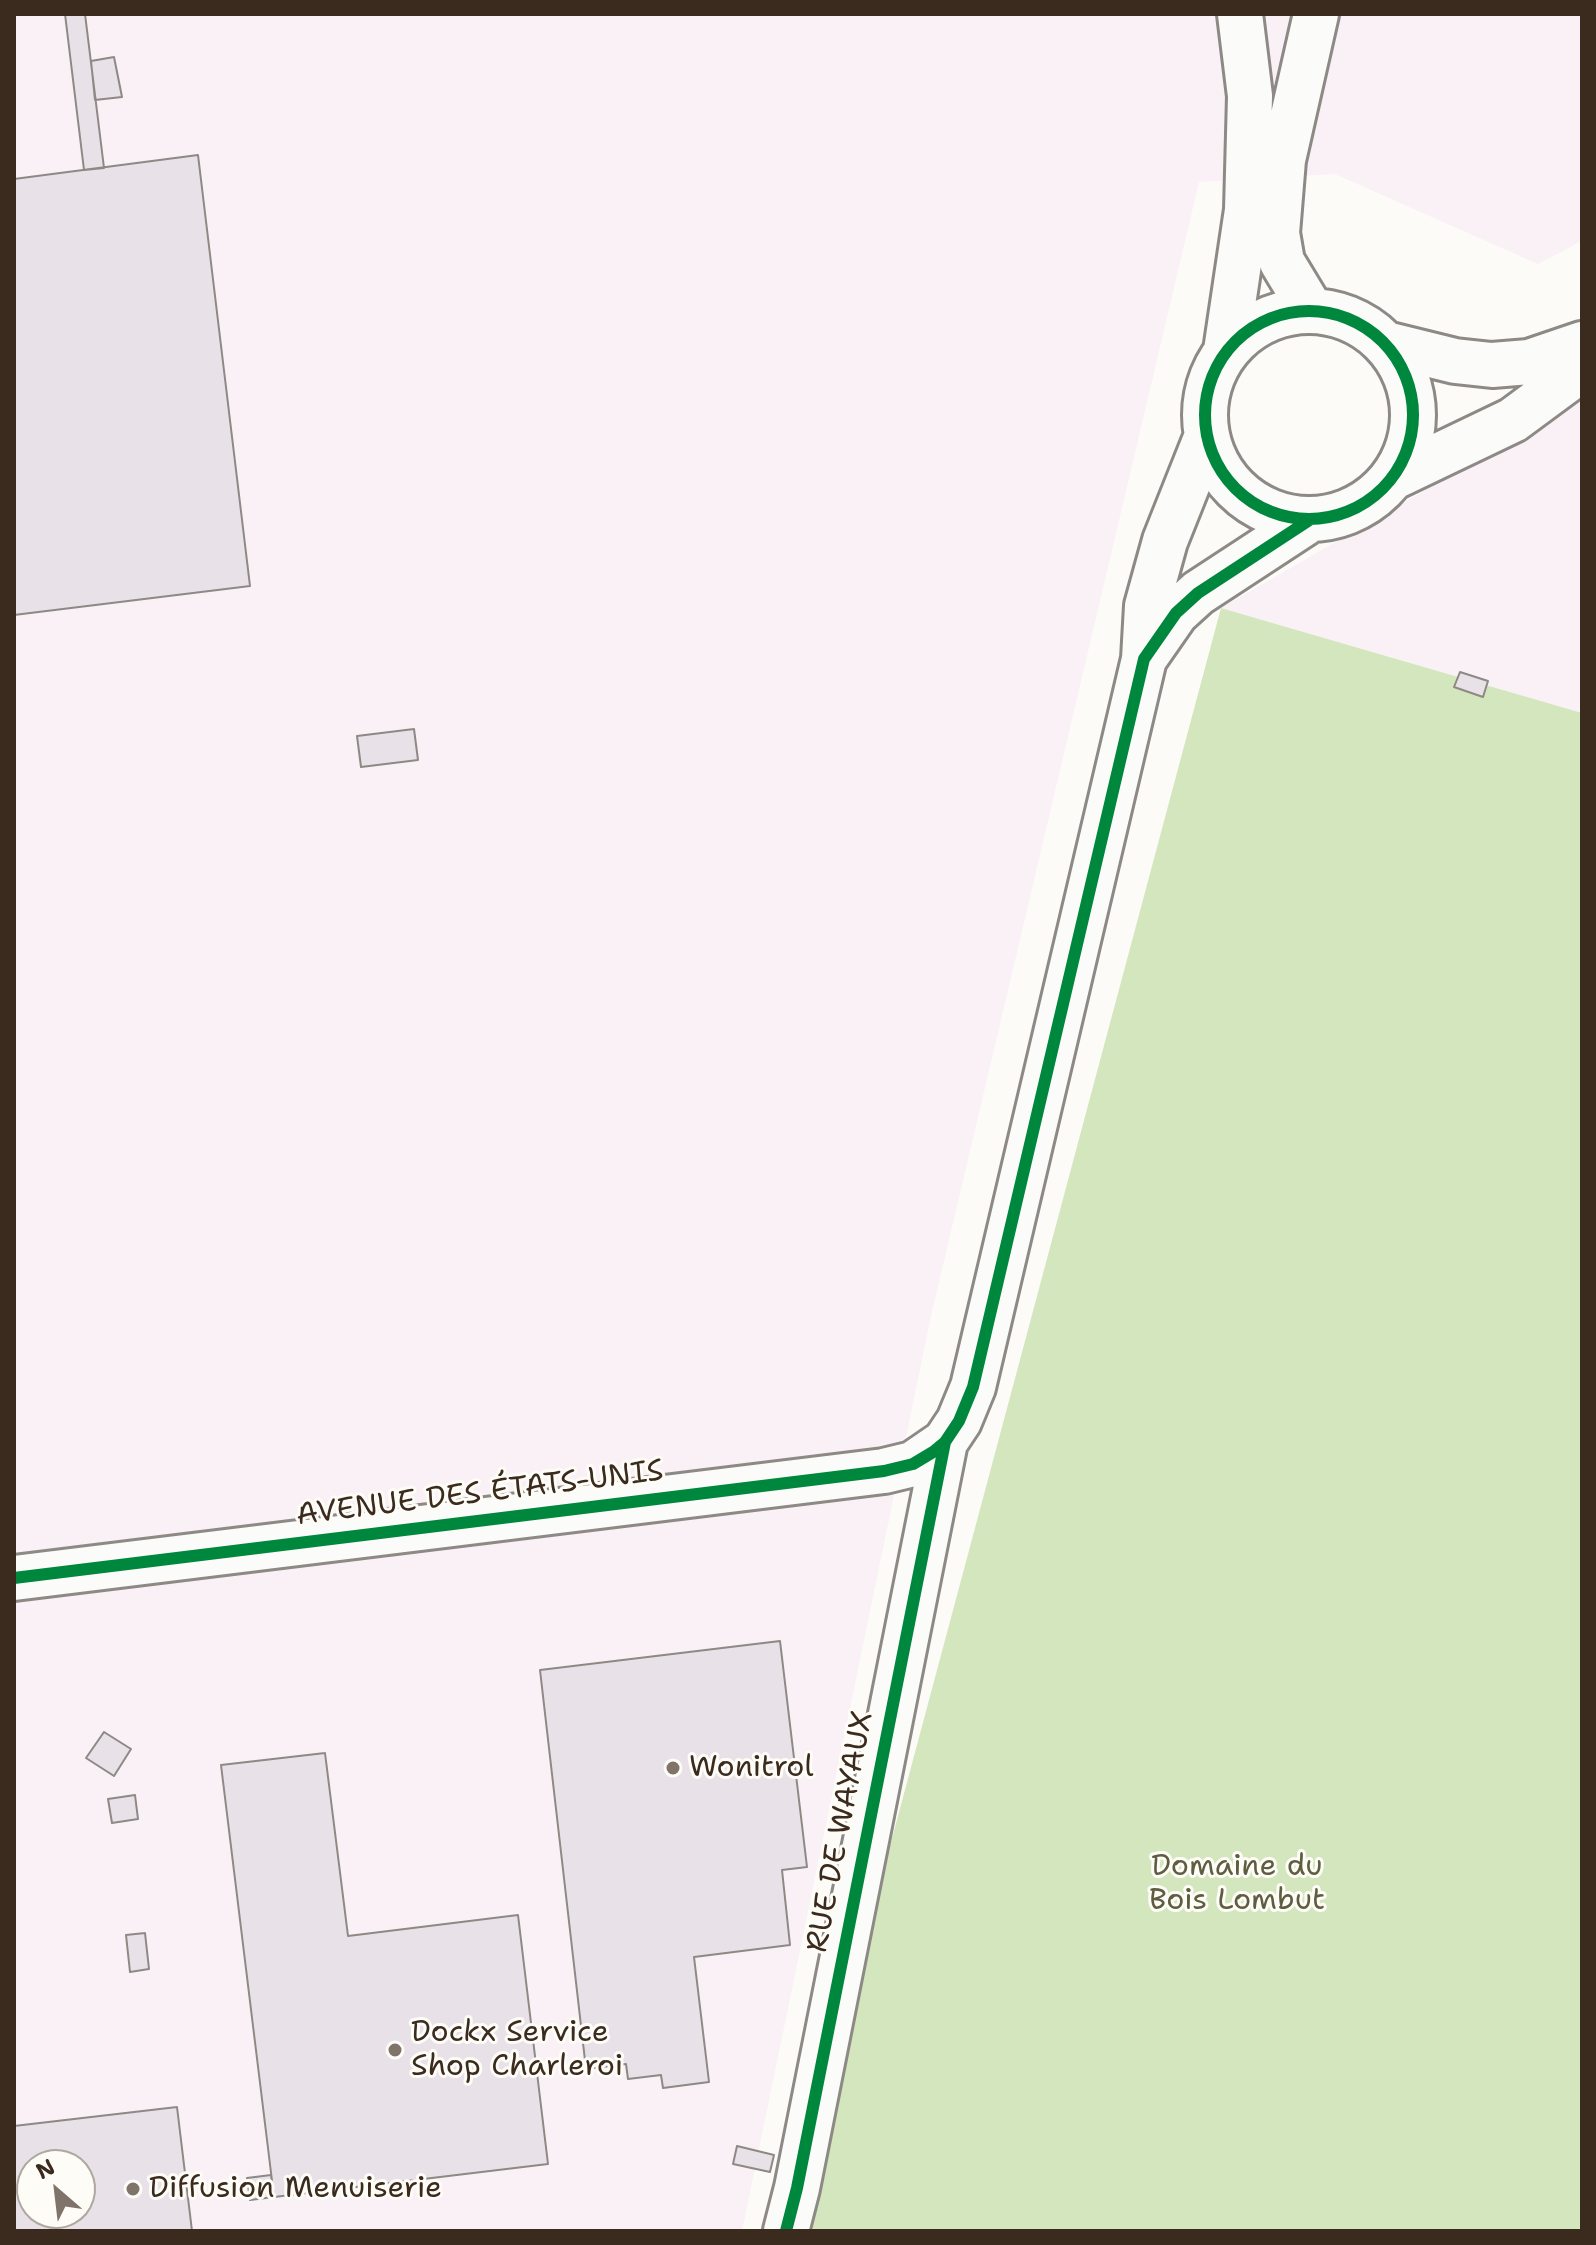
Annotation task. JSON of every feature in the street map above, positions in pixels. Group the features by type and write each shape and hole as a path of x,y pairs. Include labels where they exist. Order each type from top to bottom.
{"street":[{"path":"1226,351 1247,210 1250,96 1240,14"},
{"path":"1311,310 1282,262 1277,233 1283,160 1316,14"},
{"path":"1311,310 1352,320 1386,344 1403,368 1412,395 1413,424 1406,452 1392,478 1376,495 1356,508 1334,516 1311,519 1287,517 1264,510 1244,497 1227,480 1214,460 1206,438 1204,407 1211,377 1226,351 1249,328 1279,315 1311,310"},
{"path":"1386,344 1455,361 1492,365 1529,362 1582,344"},
{"path":"1392,478 1513,420 1582,369"},
{"path":"945,1442 959,1421 973,1387 1144,659 1147,606 1165,541 1206,438"},
{"path":"1144,659 1176,613 1198,593 1311,519"},
{"name":"AVENUE DES ÉTATS-UNIS","path":"14,1578 884,1471 913,1464 945,1442"},
{"name":"RUE DE WAYAUX","path":"786,2231 945,1442"}],"shaded area":[{"path":"14,14 1582,14 1582,241 1538,264 1335,174 1199,182 931,1316 742,2231 14,2231"},
{"path":"1582,400 1582,713 1221,608"}],"green space":[{"name":"Domaine du Bois Lombut","path":"1221,608 1582,713 1582,2231 787,2231"}],"building":[{"path":"65,14 85,14 104,168 84,170"},
{"path":"114,57 122,97 95,100 91,61"},
{"path":"198,155 250,586 14,615 14,179"},
{"path":"1460,672 1488,681 1483,697 1454,687"},
{"path":"414,729 418,760 361,767 357,736"},
{"name":"Wonitrol","path":"780,1641 807,1867 782,1870 790,1945 694,1957 709,2082 663,2088 661,2075 628,2079 626,2064 586,2069 540,1670"},
{"path":"104,1732 131,1749 114,1776 86,1758"},
{"name":"Dockx Service Shop Charleroi","path":"325,1753 348,1936 518,1915 548,2164 274,2197 221,1765"},
{"path":"135,1795 138,1819 112,1823 108,1799"},
{"path":"145,1933 149,1969 130,1972 126,1935"},
{"name":"Diffusion Menuiserie","path":"177,2107 192,2231 14,2231 14,2126"},
{"path":"737,2146 774,2155 770,2172 733,2164"},
{"path":"271,2175 274,2197 250,2200 247,2178"}],"cycle path":[{"path":"1309,311 1349,319 1383,341 1405,375 1413,415 1405,455 1383,489 1349,511 1309,519 1269,511 1235,489 1213,455 1205,415 1213,375 1235,341 1269,319 1309,311"},
{"path":"14,1578 884,1471 913,1464 933,1452 945,1442 959,1421 973,1387 1144,659 1176,613 1198,593 1311,519"},
{"path":"786,2231 945,1442"}],"place":[{"name":"Wonitrol","path":"673,1768"},
{"name":"Dockx Service Shop Charleroi","path":"395,2050"},
{"name":"Diffusion Menuiserie","path":"133,2189"}]}
